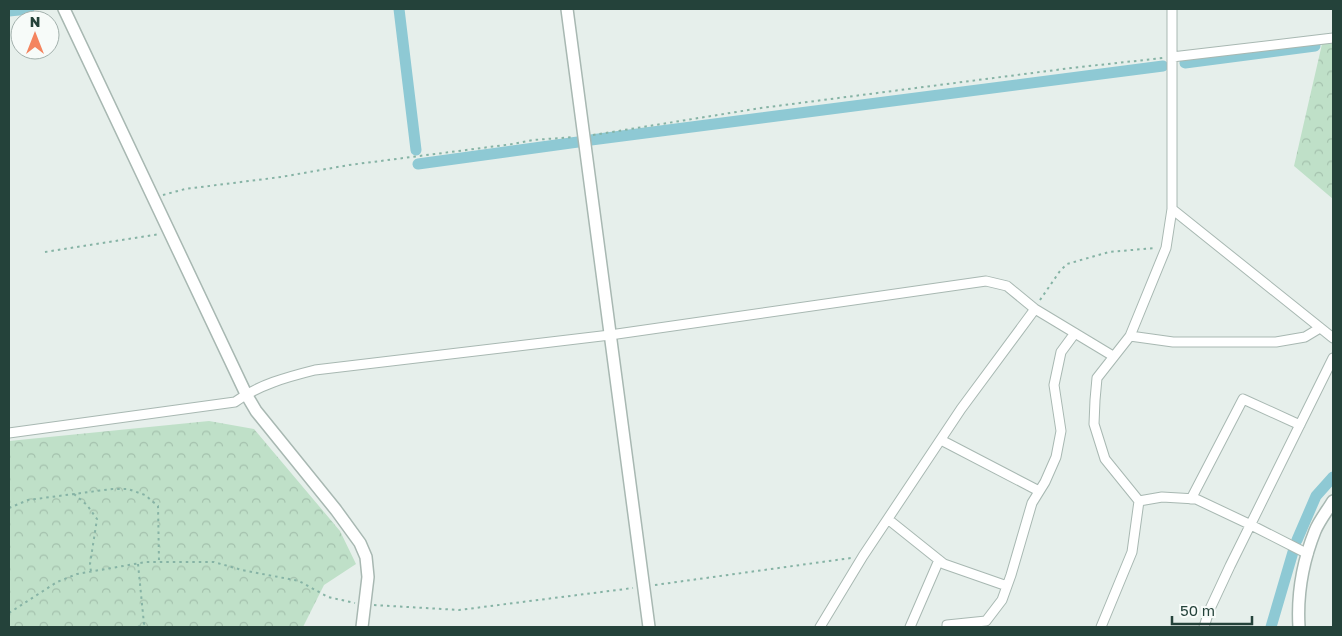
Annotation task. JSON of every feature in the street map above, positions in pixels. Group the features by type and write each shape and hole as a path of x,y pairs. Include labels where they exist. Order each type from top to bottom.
{"street":[{"path":"64,9 246,394 256,411 336,510 360,543 368,568 366,605 362,627"},
{"path":"567,9 650,627"},
{"path":"1101,627 1132,552 1139,501 1105,459 1094,424 1097,378 1130,336 1166,248 1172,209 1172,9"},
{"path":"1172,57 1333,38"},
{"path":"1172,209 1333,338"},
{"path":"9,433 235,402 246,394 287,377 315,370 610,335 986,281 1007,286 1035,309 1113,356"},
{"path":"820,627 863,556 961,409 1035,309"},
{"path":"1130,336 1173,342 1276,342 1305,337 1320,328"},
{"path":"946,627 948,625 986,621 1002,600 1032,503 1056,457 1061,431 1054,385 1061,352 1076,333"},
{"path":"1204,627 1209,611 1333,358"},
{"path":"1192,499 1243,399 1300,425"},
{"path":"941,440 1039,491"},
{"path":"1139,501 1162,497 1196,499 1308,554"},
{"path":"1299,627 1298,606 1303,567 1315,530 1333,501"},
{"path":"888,520 944,564 1007,586"},
{"path":"910,627 939,560"},
{"path":"966,623 977,627"}],"path":[{"path":"153,197 185,189 533,140 585,136 761,108 1071,68 1172,57"},
{"path":"45,252 169,232"},
{"path":"1035,309 1060,270 1067,264 1109,252 1166,248"},
{"path":"9,508 28,500 112,489 128,489 145,495 158,506 159,562"},
{"path":"74,494 87,505 97,519 90,564 91,572"},
{"path":"9,613 57,582 77,574 159,562 214,562 242,570 299,581 328,597 366,605 398,605 459,610 863,556"},
{"path":"138,564 144,624 138,627"}],"green space":[{"path":"1322,44 1333,44 1333,199 1294,166"},
{"path":"209,421 254,429 340,531 356,564 324,585 303,627 9,627 9,441"}],"waterway":[{"path":"9,11 29,9"},
{"path":"399,9 416,150"},
{"path":"1185,63 1315,46"},
{"path":"591,140 1163,66"},
{"path":"418,164 578,142"},
{"path":"1297,540 1316,496 1333,477"},
{"path":"1271,627 1293,552"}]}
